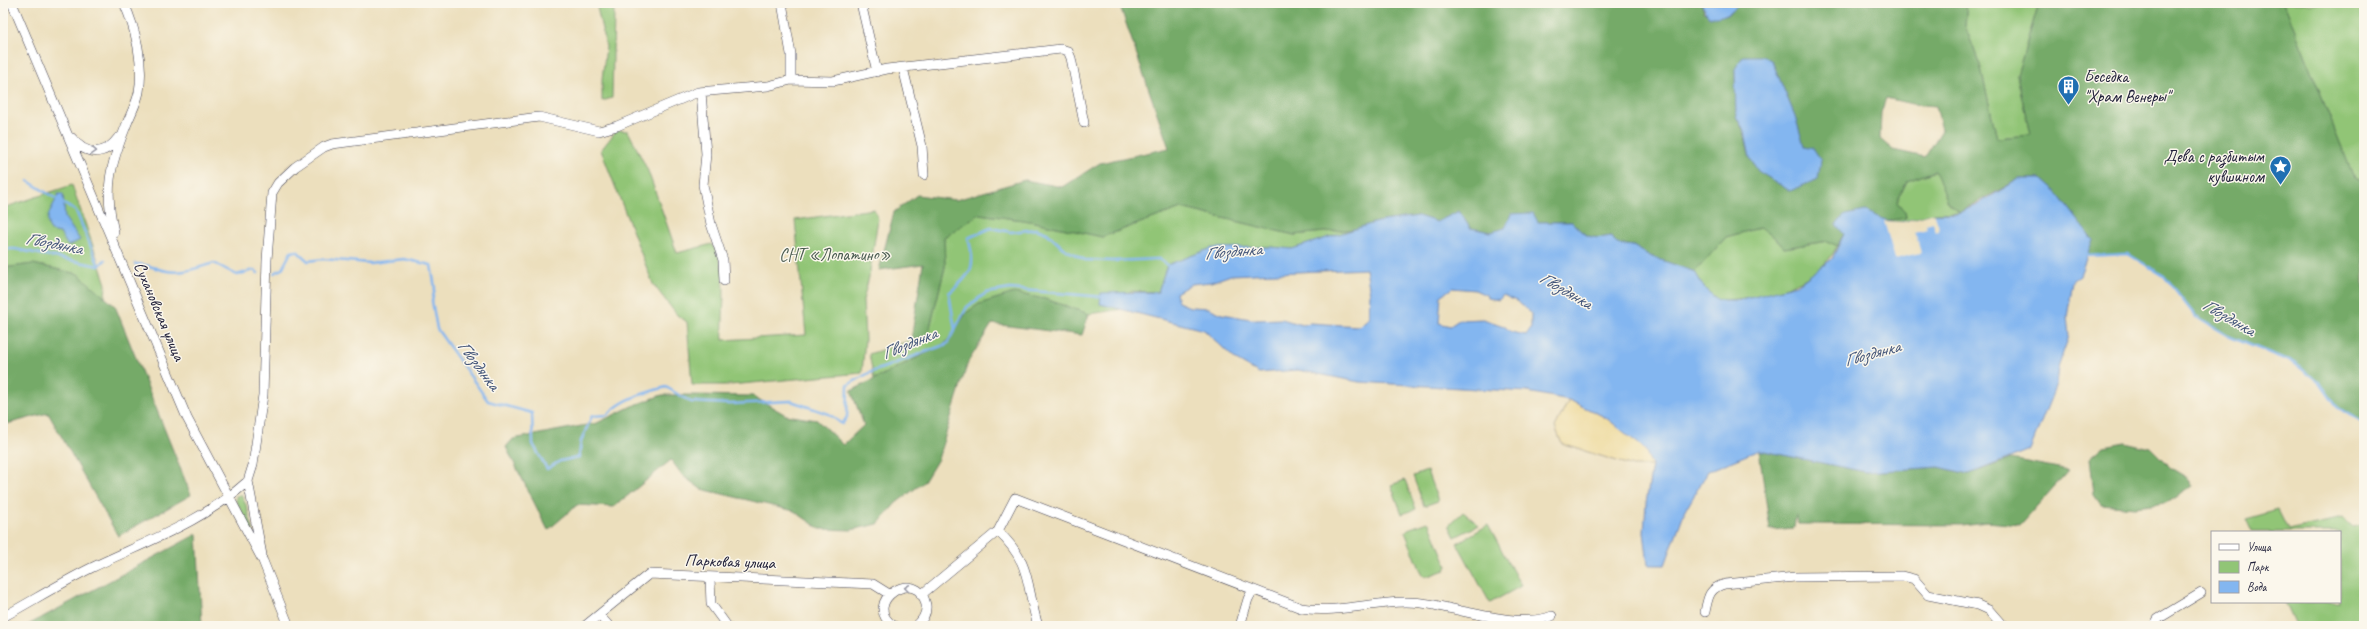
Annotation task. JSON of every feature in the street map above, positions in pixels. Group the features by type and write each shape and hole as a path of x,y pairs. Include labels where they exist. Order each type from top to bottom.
{"street":[{"name":"Сухановская улица","path":"12,3 187,418 228,499 263,561 289,626"},
{"path":"121,261 111,219 109,178 113,157 139,93 140,69 137,40 124,3"},
{"path":"782,3 791,54 791,80"},
{"path":"861,3 877,72"},
{"path":"263,561 248,481 253,465 263,396 267,254 272,193 278,183 295,167 332,144 539,117 599,131 617,126 701,92 768,86 791,80 833,81 903,68 1061,49 1068,51 1071,58 1084,123"},
{"path":"903,68 922,146 924,175"},
{"path":"701,92 706,154 703,185 711,224 723,260 724,281"},
{"path":"65,129 79,147 92,152 105,151 113,145 124,131"},
{"path":"3,617 90,569 192,521 228,499 248,481"},
{"path":"921,595 998,531 1015,498 1298,607 1314,610 1335,610 1408,603 1428,603 1480,616 1517,621 1545,620 1552,616"},
{"path":"998,531 1011,544 1022,560 1027,575 1038,626"},
{"name":"Парковая улица","path":"585,626 650,574 873,584 889,594"},
{"path":"1705,612 1710,592 1718,586 1725,584 1795,577 1889,575 1914,579 1928,595 1978,605 1988,610 2003,626"},
{"path":"710,577 711,604 727,626"},
{"path":"880,626 891,624 884,612 884,605 889,594 901,587 910,587 921,595 926,606 925,614 916,626"},
{"path":"1240,626 1248,600 1253,590"},
{"path":"2154,626 2158,619 2202,593"},
{"path":"599,615 609,626"}],"green space":[{"path":"596,3 612,3 614,13 612,98 602,101 602,79 606,47"},
{"path":"1119,3 1701,3 1704,12 1727,15 1740,3 1967,3 1965,26 1980,65 1997,138 2030,135 2017,75 2039,3 2284,3 2354,178 2364,182 2364,424 2337,407 2320,383 2294,363 2228,336 2196,317 2164,276 2128,254 2087,256 2093,240 2059,195 2041,179 2019,179 1960,212 1948,202 1935,171 1907,181 1897,202 1905,212 1906,218 1884,221 1866,211 1844,234 1837,246 1828,241 1784,248 1772,235 1759,228 1726,237 1695,272 1650,256 1633,246 1617,244 1611,236 1598,238 1589,236 1581,231 1572,222 1538,222 1491,232 1470,228 1459,211 1437,222 1418,216 1377,222 1355,229 1294,235 1181,208 1102,237 1030,221 979,214 944,237 945,267 928,335 911,340 923,264 879,270 894,212 917,195 956,200 1025,180 1062,187 1100,163 1169,148","holes":["1764,56 1772,61 1795,116 1804,147 1750,158 1744,132 1736,116 1735,69","1886,98 1912,104 1936,106 1942,130 1925,157 1893,150 1880,139 1881,113"]},
{"path":"1967,3 2039,3 2017,75 2030,135 1997,138 1980,65 1965,26"},
{"path":"2284,3 2364,3 2364,182 2354,178"},
{"name":"СНТ «Лопатино»","path":"617,130 628,131 648,171 677,253 712,244 718,254 724,291 723,340 806,335 795,220 874,209 878,219 869,277 863,300 865,339 862,373 730,385 692,385 687,322 677,315 653,284 601,150"},
{"path":"1936,171 1948,202 1960,212 1934,213 1903,222 1884,221 1906,217 1905,212 1897,202 1907,181"},
{"path":"72,185 106,284 105,298 78,274 33,264 3,268 3,208"},
{"path":"1181,208 1294,235 1355,229 1292,249 1271,247 1212,248 1167,265 1158,292 1131,291 1100,304 1124,309 1089,314 1045,299 966,313 946,343 874,379 869,354 928,335 945,267 944,237 979,214 1030,221 1102,237"},
{"path":"1760,228 1772,235 1784,248 1828,241 1837,246 1829,260 1817,271 1786,288 1751,297 1718,300 1705,289 1695,272 1726,237"},
{"path":"33,264 78,274 115,306 191,495 118,536 48,413 3,425 3,268"},
{"path":"1014,293 1045,299 1089,314 1082,335 992,324 968,362 938,459 924,482 896,503 878,524 851,530 820,529 794,511 701,489 683,476 671,460 614,507 577,505 548,530 506,447 513,439 597,423 632,406 662,395 753,396 786,415 817,420 843,445 864,425 851,391 946,343 966,313 979,304"},
{"path":"2125,442 2151,448 2171,468 2189,479 2193,486 2166,503 2135,507 2101,504 2094,494 2090,458 2104,446"},
{"path":"1759,450 1866,472 1939,467 1969,474 2011,459 2069,470 2020,525 1987,522 1961,525 1798,524 1796,515 1794,528 1770,530"},
{"path":"1427,471 1438,501 1424,506 1413,476"},
{"path":"1405,480 1416,509 1402,514 1391,485"},
{"path":"241,495 247,507 255,538 236,501 236,496"},
{"path":"2278,510 2288,530 2343,518 2353,527 2363,524 2364,626 2296,626 2285,603 2341,603 2341,531 2252,531 2246,519"},
{"path":"1463,512 1479,525 1455,537 1449,525"},
{"path":"1427,522 1430,524 1447,566 1445,570 1425,577 1422,574 1405,532 1408,529"},
{"path":"1488,525 1521,586 1490,603 1457,543"},
{"path":"197,534 202,626 26,626"}],"sand":[{"path":"1569,400 1610,420 1638,440 1645,448 1652,466 1633,466 1562,444 1555,427"}],"water":[{"path":"1701,3 1740,3 1733,10 1723,16 1709,17"},
{"path":"1743,56 1764,56 1772,61 1795,116 1804,146 1813,148 1821,160 1818,179 1790,191 1758,171 1750,158 1745,132 1736,116 1735,69"},
{"path":"2019,179 2041,179 2059,195 2093,240 2080,275 2073,281 2067,317 2069,336 2058,367 2056,385 2030,450 1969,474 1939,467 1866,472 1759,450 1708,471 1684,513 1665,565 1648,565 1644,532 1646,503 1652,466 1645,449 1605,417 1569,400 1528,392 1359,382 1298,370 1259,373 1236,360 1204,330 1100,304 1101,293 1158,292 1167,265 1212,248 1271,247 1292,249 1377,222 1418,216 1437,222 1459,211 1470,228 1491,232 1505,228 1511,214 1533,213 1538,222 1572,222 1581,231 1589,236 1598,238 1611,236 1617,244 1633,246 1650,256 1695,272 1705,289 1718,300 1738,300 1797,285 1832,259 1844,234 1836,225 1845,215 1866,211 1885,220 1899,222 1935,213 1957,213 1966,210","holes":["1366,269 1370,294 1369,318 1359,326 1310,323 1302,325 1282,319 1256,320 1222,314 1209,308 1190,307 1178,302 1176,293 1191,284 1211,282 1231,275","1452,288 1475,290 1486,295 1488,298 1499,300 1503,295 1518,302 1531,313 1531,328 1526,335 1511,332 1504,326 1483,319 1459,320 1450,326 1439,323 1441,296"]},
{"path":"58,194 63,194 65,218 80,240 68,246 60,233 51,231 48,221 48,216"}],"pier":[{"path":"1934,213 1940,230 1936,232 1933,223 1926,225 1927,229 1915,232 1921,253 1895,259 1884,221 1903,222"}],"waterway":[{"name":"Гвоздянка","path":"28,181 58,200"},
{"name":"Гвоздянка","path":"62,203 76,211 99,266 105,260"},
{"path":"955,330 949,293 963,280 970,269 972,256 968,238 991,228 1011,232 1036,229 1047,233 1063,248 1085,260 1113,261 1159,259 1167,265"},
{"name":"Гвоздянка","path":"3,249 15,249 99,266"},
{"name":"Гвоздянка","path":"274,273 282,269 291,252 297,251 308,261 323,259 370,263 404,259 431,265 435,288 432,301 437,329 488,401 532,413 533,444 547,469 560,461 579,457 581,441 592,416 607,415 627,400 666,387 691,402 730,404 791,401 829,414 842,424 847,417 848,385 869,373 947,344 967,307 986,293 1010,289 1104,297"},
{"name":"Гвоздянка","path":"2085,256 2128,254 2164,276 2196,317 2228,336 2294,363 2320,383 2337,407 2364,424"},
{"name":"Гвоздянка","path":"135,264 175,272 214,263 237,275 254,270 258,273"}],"place":[{"name":"Беседка \"Храм Венеры\"","path":"2068,106"},
{"name":"Дева с разбитым кувшином","path":"2280,186"}]}
